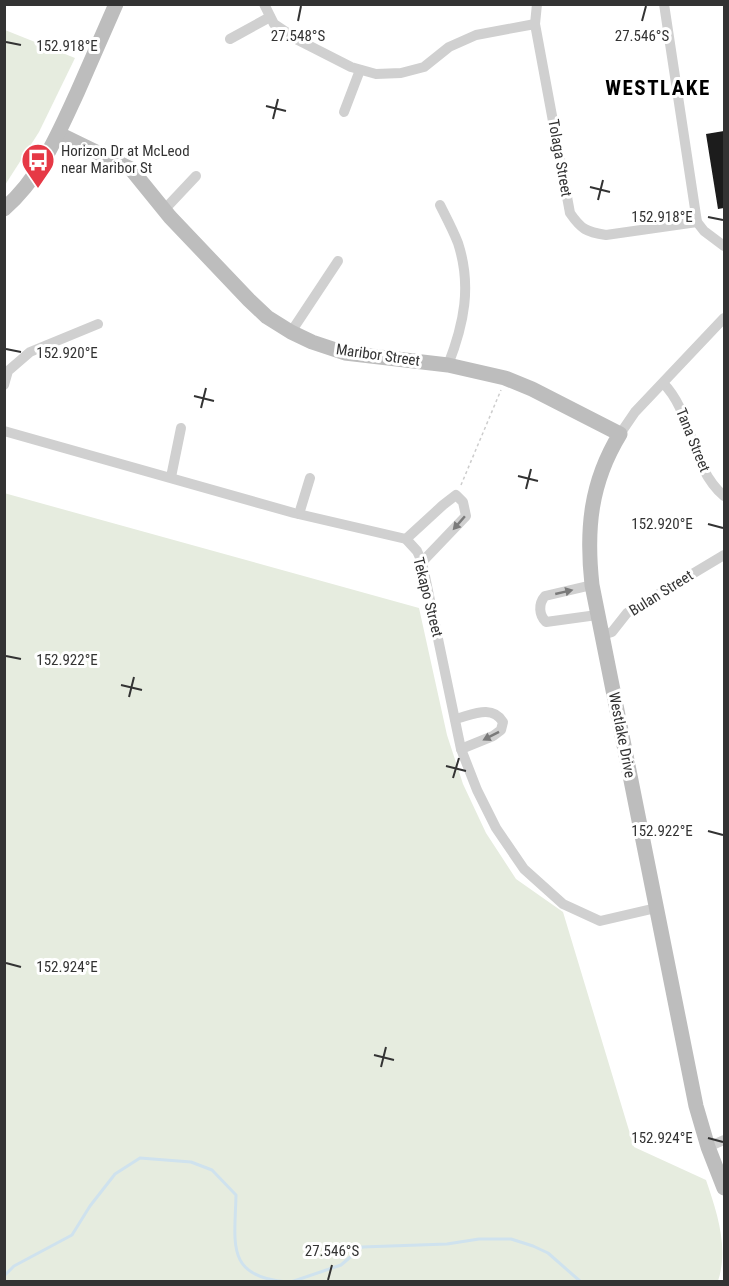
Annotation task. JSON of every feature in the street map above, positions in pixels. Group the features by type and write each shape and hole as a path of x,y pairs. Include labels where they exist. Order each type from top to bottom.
{"street":[{"path":"4,209 35,175 59,134 116,4"},
{"path":"264,4 274,24 298,40 360,70 376,74 401,73 423,67 450,47 476,35 535,24"},
{"name":"Tolaga Street","path":"537,4 535,24 570,213 580,227 592,233 606,235 697,222"},
{"path":"664,4 697,222 704,231 724,246"},
{"path":"230,39 270,17"},
{"path":"344,112 360,70"},
{"name":"Maribor Street","path":"59,134 131,170 164,210 249,300 267,317 291,332 345,353 448,365 505,378 532,389 620,434"},
{"path":"164,210 196,176"},
{"path":"440,205 458,244 467,288 461,333 448,365"},
{"path":"291,332 338,261"},
{"name":"Westlake Drive","path":"724,318 635,412 620,434 598,479 591,512 588,545 597,615 696,1106 708,1147 724,1188"},
{"path":"4,385 8,371 30,352 99,324"},
{"name":"Tana Street","path":"663,383 678,401 694,450 705,473 724,496"},
{"path":"171,477 181,428"},
{"name":"Tekapo Street","path":"4,431 299,514 406,539 417,551 422,562 460,749 477,790 501,836 524,869 563,904 600,921 656,908"},
{"path":"299,514 310,478"},
{"path":"406,539 456,495 463,502 466,516 422,562"},
{"name":"Bulan Street","path":"602,635 612,632 627,613 724,555"},
{"path":"592,585 545,596 541,601 540,609 546,622 597,615"},
{"path":"455,719 488,711 499,714 503,722 501,730 493,736 460,749"},
{"path":"708,1147 724,1140"}],"path":[{"path":"456,495 505,378"}],"shaded area":[{"path":"5,30 75,58 39,132 5,185"},
{"path":"4,493 419,608 447,735 463,784 486,833 516,879 563,912 634,1147 706,1180 718,1217 722,1243 718,1281 5,1281"}],"building":[{"path":"724,131 724,208 718,209 706,134"}],"waterway":[{"path":"4,1276 14,1266 72,1235 90,1206 115,1174 140,1158 191,1162 212,1170 236,1195 235,1242 243,1265 253,1273 267,1279 287,1282"},
{"path":"291,1282 341,1265 362,1247 447,1244 479,1239 511,1239 533,1246 548,1253 581,1282"}],"place":[{"name":"Horizon Dr at McLeod near Maribor St","path":"38,189"}],"district":[{"name":"WESTLAKE","path":"658,88"}]}
